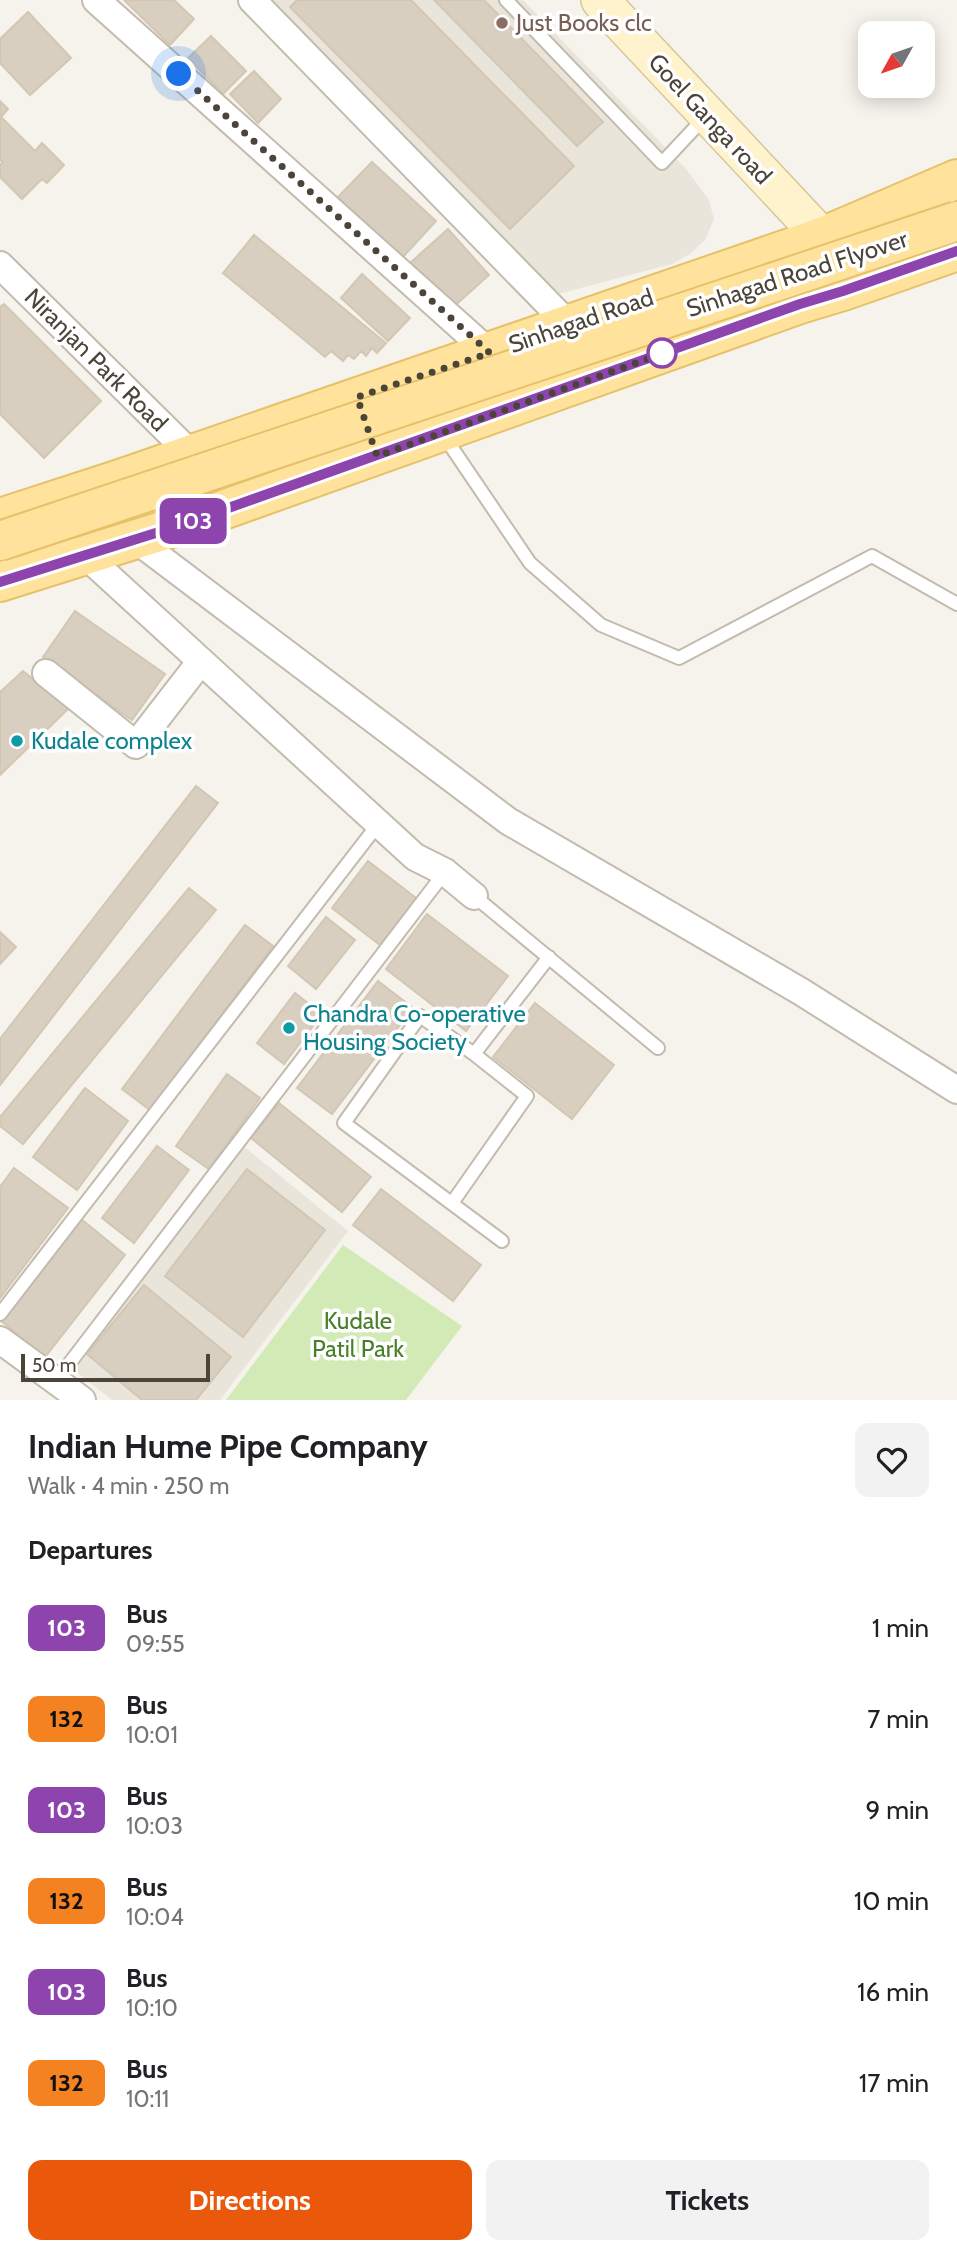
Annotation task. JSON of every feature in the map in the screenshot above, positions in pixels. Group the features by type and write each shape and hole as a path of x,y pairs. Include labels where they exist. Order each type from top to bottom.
{"main road":[{"name":"Sinhagad Road","path":"0,518 117,481 822,237 957,178"},
{"name":"Sinhagad Road Flyover","path":"0,541 957,221"},
{"path":"0,582 377,456 800,304 957,251"},
{"name":"Sinhagad Road Flyover","path":"0,562 251,478 418,417 769,302 800,304"},
{"path":"357,397 377,456"},
{"path":"117,481 135,539"}],"street":[{"path":"96,0 490,353"},
{"path":"252,0 569,325"},
{"name":"Goel Ganga road","path":"600,0 822,237"},
{"path":"822,237 843,291"},
{"name":"Niranjan Park Road","path":"0,265 192,455"},
{"path":"135,539 509,821 800,991 957,1090"},
{"path":"85,555 415,857 445,872 474,896"},
{"path":"46,673 136,745 201,661"},
{"path":"0,1340 82,1400"}],"lane":[{"path":"506,0 662,163 706,116"},
{"path":"442,433 530,563 601,625 679,658 872,556 957,604"},
{"path":"0,1314 379,823"},
{"path":"56,1381 445,872"},
{"path":"474,896 658,1048"},
{"path":"474,1054 549,957"},
{"path":"452,1203 527,1096 474,1054 419,1016 344,1124 502,1241"}],"shaded area":[{"path":"267,0 523,0 687,170 709,200 714,219 705,240 690,254 672,264 558,294"},
{"path":"242,1145 348,1231 220,1400 112,1400 71,1368"}],"green space":[{"name":"Kudale Patil Park","path":"343,1245 462,1326 406,1400 226,1400"}],"building":[{"path":"124,0 174,0 194,19 170,45"},
{"path":"297,0 411,0 574,166 510,229 290,7"},
{"path":"434,0 484,0 603,122 577,146"},
{"path":"28,12 71,58 30,95 0,63 0,39"},
{"path":"211,36 246,71 223,94 188,58"},
{"path":"254,71 281,99 258,123 230,94"},
{"path":"0,101 8,109 1,117 35,151 42,143 64,165 47,183 42,179 22,199 0,177 0,165 3,162 0,160"},
{"path":"372,162 436,221 402,258 338,197"},
{"path":"448,229 489,275 451,309 410,263"},
{"path":"254,235 386,343 377,353 372,348 366,356 361,351 354,359 348,355 343,361 331,351 325,357 223,273"},
{"path":"362,274 410,318 388,341 341,298"},
{"path":"4,304 101,401 44,458 0,414 0,307"},
{"path":"75,611 165,674 132,720 43,657"},
{"name":"Kudale complex","path":"23,671 69,708 0,775 0,692"},
{"path":"196,786 218,803 0,1085 0,1039"},
{"path":"368,861 416,898 380,945 332,908"},
{"path":"189,888 216,910 23,1144 0,1126 0,1117"},
{"path":"427,914 508,976 466,1031 386,969"},
{"path":"326,917 355,940 316,989 288,966"},
{"path":"245,925 273,946 150,1110 122,1089"},
{"path":"0,932 16,947 0,964"},
{"path":"378,981 413,1008 332,1114 297,1088"},
{"name":"Chandra Co-operative Housing Society","path":"295,993 322,1014 284,1064 257,1043"},
{"path":"535,1003 614,1065 572,1119 493,1057"},
{"path":"227,1074 260,1098 209,1169 176,1146"},
{"path":"85,1088 128,1121 77,1190 33,1157"},
{"path":"279,1103 371,1177 342,1212 251,1138"},
{"path":"157,1146 189,1170 134,1243 102,1218"},
{"path":"14,1168 68,1208 0,1298 0,1187"},
{"path":"247,1169 325,1230 243,1337 165,1276"},
{"path":"381,1189 481,1265 453,1301 353,1225"},
{"path":"80,1218 125,1255 45,1357 0,1320"},
{"path":"144,1285 231,1357 196,1400 142,1400 87,1354"}],"bus line":[{"name":"103","path":"0,582 178,526 800,304 957,251"}],"place":[{"name":"Just Books clc","path":"502,23"},
{"name":"Kudale complex","path":"17,741"},
{"name":"Chandra Co-operative Housing Society","path":"289,1028"}],"route":[{"path":"179,74 490,353 357,397 377,456 675,349 662,353"}]}
